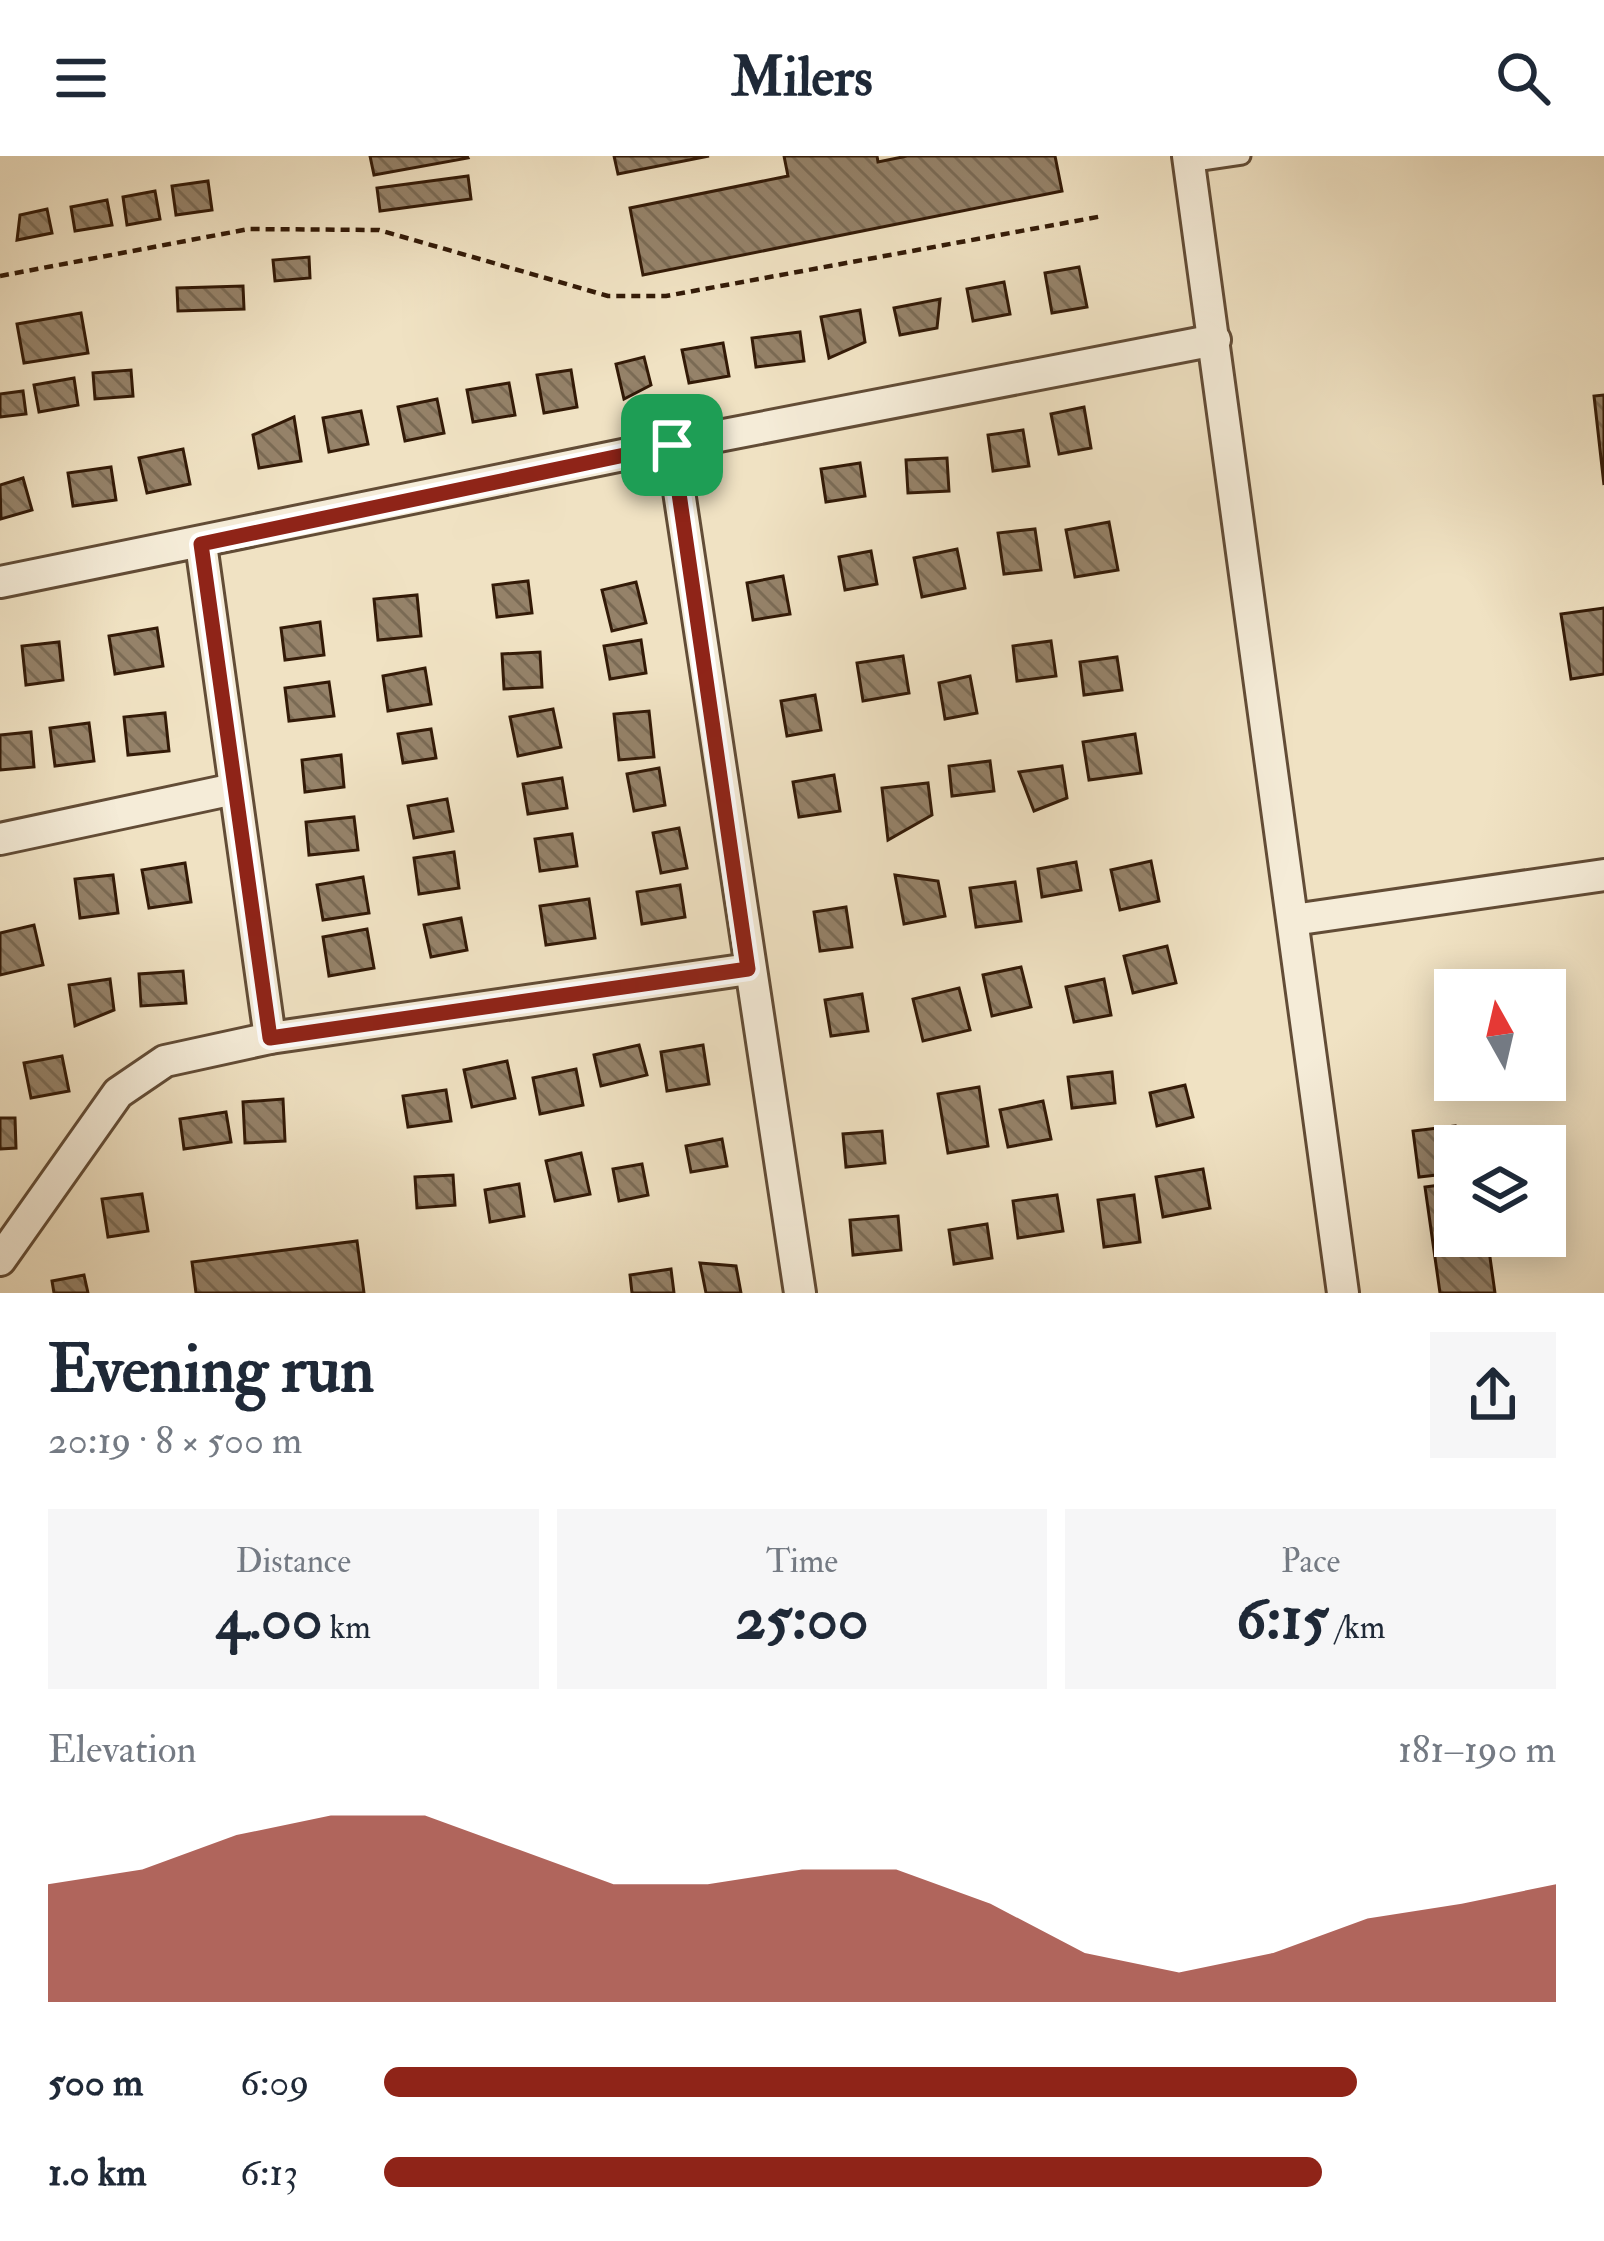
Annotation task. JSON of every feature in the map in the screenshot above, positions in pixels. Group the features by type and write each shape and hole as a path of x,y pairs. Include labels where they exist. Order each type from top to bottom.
{"street":[{"path":"1188,160 1343,1293"},
{"path":"0,582 1215,340"},
{"path":"672,445 800,1293"},
{"path":"201,544 270,1038"},
{"path":"0,839 234,789"},
{"path":"1293,920 1604,875"},
{"path":"0,1260 118,1093 165,1061 270,1038 748,969"}],"lane":[{"path":"1188,160 1242,156"}],"path":[{"path":"0,276 249,229 379,230 608,296 666,296 1103,216"}],"building":[{"path":"370,156 467,156 468,158 374,175"},
{"path":"614,156 709,156 618,174"},
{"path":"784,156 877,156 878,162 907,156 1055,156 1062,191 643,275 630,208 788,176"},
{"path":"468,176 471,199 380,211 377,188"},
{"path":"208,181 212,210 176,215 172,186"},
{"path":"155,191 160,219 127,225 123,197"},
{"path":"107,200 112,225 75,231 71,207"},
{"path":"47,209 52,233 17,240 20,215"},
{"path":"309,257 310,278 275,281 273,260"},
{"path":"1079,267 1087,307 1052,313 1045,273"},
{"path":"1004,282 1010,314 973,321 967,289"},
{"path":"243,286 244,309 178,311 177,288"},
{"path":"940,299 937,328 900,335 894,308"},
{"path":"860,310 865,342 829,358 821,317"},
{"path":"81,313 88,353 24,363 17,324"},
{"path":"800,332 804,361 756,367 752,338"},
{"path":"723,343 729,376 689,383 682,350"},
{"path":"644,357 651,385 624,399 616,364"},
{"path":"131,370 133,396 95,399 93,373"},
{"path":"571,370 577,407 544,413 537,375"},
{"path":"74,378 78,405 39,412 34,385"},
{"path":"509,383 515,415 473,422 467,390"},
{"path":"23,391 26,414 0,417 0,394"},
{"path":"1604,395 1604,485 1594,396"},
{"path":"437,399 444,433 405,441 398,407"},
{"path":"1084,407 1091,448 1059,454 1051,414"},
{"path":"361,411 368,444 329,452 323,418"},
{"path":"294,417 301,461 259,468 253,435"},
{"path":"1023,430 1029,466 993,471 988,435"},
{"path":"183,449 190,484 147,493 139,458"},
{"path":"947,458 949,491 908,493 906,460"},
{"path":"860,463 865,496 826,502 821,469"},
{"path":"111,467 116,500 73,506 68,473"},
{"path":"23,478 32,510 1,519 0,485"},
{"path":"1109,522 1118,570 1075,577 1066,530"},
{"path":"1035,529 1041,570 1004,574 998,533"},
{"path":"957,549 965,588 922,597 914,558"},
{"path":"871,551 877,584 845,590 839,557"},
{"path":"783,576 790,614 753,620 747,583"},
{"path":"528,581 532,613 497,617 493,585"},
{"path":"636,582 646,623 612,631 602,590"},
{"path":"417,595 421,636 378,640 374,599"},
{"path":"1604,608 1604,674 1571,679 1561,614"},
{"path":"320,622 324,655 285,660 281,628"},
{"path":"157,628 163,666 115,674 109,636"},
{"path":"641,640 646,673 610,679 604,646"},
{"path":"1051,641 1056,676 1017,681 1013,646"},
{"path":"59,642 63,680 26,685 22,646"},
{"path":"540,652 542,687 504,689 502,654"},
{"path":"903,656 909,693 863,701 857,663"},
{"path":"1117,657 1122,690 1084,695 1080,662"},
{"path":"425,668 431,704 388,711 383,676"},
{"path":"970,676 977,713 945,719 939,683"},
{"path":"329,682 334,716 289,721 285,688"},
{"path":"815,695 821,730 787,736 781,701"},
{"path":"553,709 561,747 518,756 510,717"},
{"path":"649,711 654,757 619,760 614,714"},
{"path":"165,713 169,751 128,755 124,717"},
{"path":"89,723 94,761 55,766 50,728"},
{"path":"431,729 436,758 403,763 398,734"},
{"path":"31,732 34,767 0,770 0,735"},
{"path":"1135,734 1141,773 1089,780 1083,742"},
{"path":"341,755 344,787 305,792 302,760"},
{"path":"990,761 994,791 952,796 949,766"},
{"path":"1062,766 1067,798 1034,811 1019,772"},
{"path":"659,768 665,805 634,811 627,774"},
{"path":"834,775 840,811 799,817 793,782"},
{"path":"562,778 567,808 528,814 523,784"},
{"path":"928,783 932,815 888,840 882,788"},
{"path":"447,799 453,831 414,838 408,806"},
{"path":"354,817 358,850 309,855 306,822"},
{"path":"679,828 687,868 661,873 653,833"},
{"path":"572,834 577,866 540,871 535,839"},
{"path":"454,852 459,888 419,894 414,858"},
{"path":"1151,861 1159,901 1120,910 1111,870"},
{"path":"1076,862 1081,890 1042,897 1038,869"},
{"path":"185,863 191,902 149,908 142,870"},
{"path":"113,875 118,913 80,918 75,879"},
{"path":"895,875 938,881 945,916 904,924"},
{"path":"363,877 369,913 323,920 317,885"},
{"path":"1015,882 1021,921 976,927 970,888"},
{"path":"680,885 685,917 642,924 637,892"},
{"path":"589,899 595,938 546,945 540,906"},
{"path":"846,907 852,947 820,951 814,912"},
{"path":"461,918 467,950 431,957 424,925"},
{"path":"34,925 43,965 0,975 0,933"},
{"path":"367,929 374,968 329,976 323,937"},
{"path":"1167,946 1176,983 1133,993 1124,956"},
{"path":"1021,967 1031,1007 992,1016 983,975"},
{"path":"183,971 186,1003 141,1006 139,974"},
{"path":"110,979 114,1010 75,1026 69,985"},
{"path":"1104,979 1111,1015 1074,1022 1066,987"},
{"path":"959,988 970,1030 923,1041 913,999"},
{"path":"862,994 868,1031 831,1036 825,1000"},
{"path":"639,1045 647,1075 601,1086 594,1055"},
{"path":"703,1045 709,1084 667,1091 661,1052"},
{"path":"62,1056 69,1091 31,1098 24,1063"},
{"path":"507,1061 515,1098 472,1107 464,1070"},
{"path":"576,1069 583,1105 540,1114 533,1078"},
{"path":"1112,1072 1115,1103 1072,1108 1068,1077"},
{"path":"1185,1085 1193,1117 1157,1126 1150,1093"},
{"path":"979,1087 988,1146 948,1153 938,1094"},
{"path":"446,1090 451,1121 408,1127 403,1096"},
{"path":"283,1099 285,1141 245,1143 243,1102"},
{"path":"1043,1101 1051,1139 1008,1147 1000,1110"},
{"path":"226,1112 231,1142 184,1149 180,1119"},
{"path":"0,1118 15,1118 16,1148 0,1149"},
{"path":"1434,1128 1434,1175 1419,1177 1413,1131"},
{"path":"882,1131 885,1163 846,1167 843,1134"},
{"path":"722,1139 727,1166 691,1172 686,1146"},
{"path":"581,1153 590,1194 555,1201 546,1161"},
{"path":"642,1164 648,1195 619,1201 613,1169"},
{"path":"1203,1169 1210,1208 1163,1217 1156,1177"},
{"path":"453,1175 455,1205 417,1208 415,1177"},
{"path":"519,1184 524,1216 490,1222 485,1190"},
{"path":"1434,1186 1434,1251 1425,1187"},
{"path":"142,1194 148,1231 108,1237 102,1199"},
{"path":"1057,1195 1063,1231 1018,1238 1013,1201"},
{"path":"1134,1195 1140,1242 1104,1247 1098,1200"},
{"path":"898,1216 901,1250 853,1255 850,1220"},
{"path":"987,1224 992,1258 954,1264 949,1230"},
{"path":"357,1241 364,1293 196,1293 192,1262"},
{"path":"1435,1257 1490,1257 1495,1293 1440,1293"},
{"path":"700,1263 736,1266 741,1293 706,1293"},
{"path":"671,1269 674,1293 632,1293 630,1275"},
{"path":"84,1275 88,1293 54,1293 52,1281"}],"route":[{"path":"672,445 748,969 270,1038 201,544 672,445"}]}
